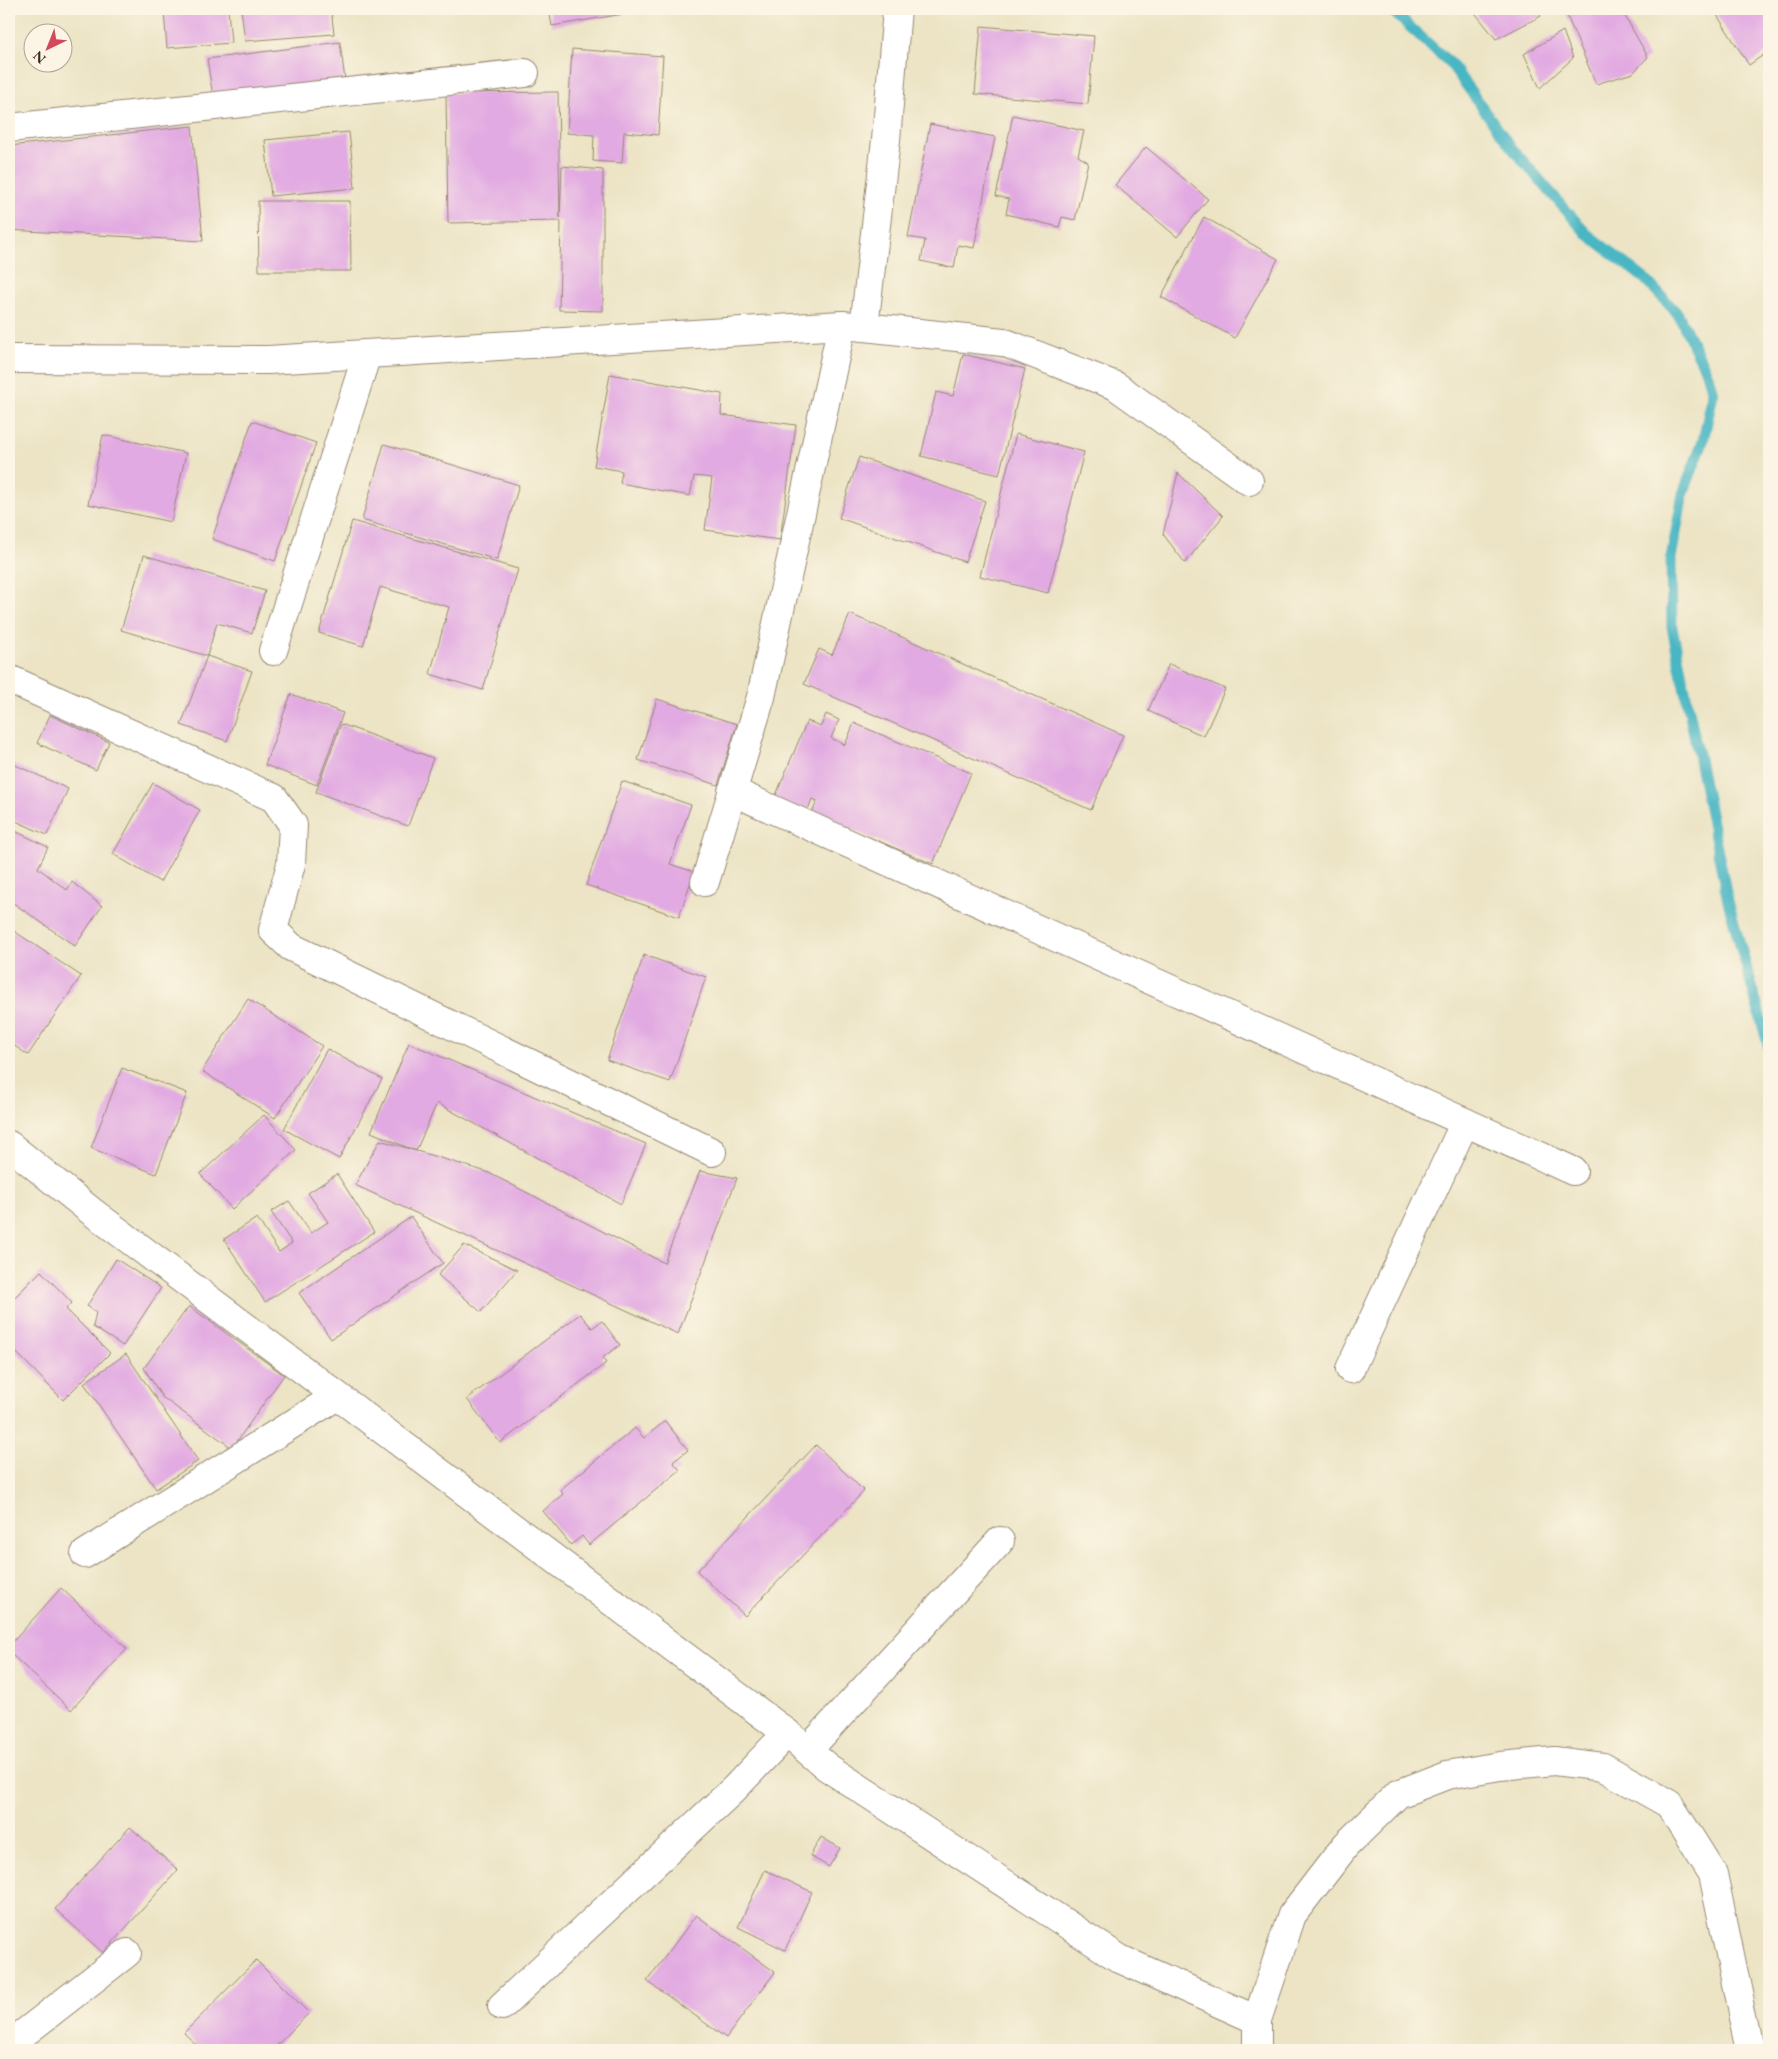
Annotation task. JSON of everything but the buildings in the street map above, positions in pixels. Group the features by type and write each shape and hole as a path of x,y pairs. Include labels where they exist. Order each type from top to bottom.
{"street":[{"path":"705,882 761,697 853,326 886,140 897,9"},
{"path":"9,128 525,73"},
{"path":"9,359 268,360 853,326 1002,342 1108,382 1249,481"},
{"path":"273,652 367,354"},
{"path":"9,679 274,798 293,825 291,864 274,930 291,947 712,1152"},
{"path":"732,792 1573,1171"},
{"path":"1350,1370 1465,1122"},
{"path":"9,1145 92,1211 787,1733 827,1767 1120,1959 1257,2020"},
{"path":"85,1554 337,1396"},
{"path":"808,1750 1000,1541"},
{"path":"502,2006 734,1790 787,1733"},
{"path":"1256,2050 1257,2020 1292,1915 1346,1845 1398,1794 1447,1775 1500,1766 1554,1761 1603,1768 1669,1804 1713,1874 1750,2050"},
{"path":"9,2045 127,1953"}],"waterway":[{"path":"1390,9 1451,64 1511,147 1586,233 1645,279 1678,314 1708,375 1713,394 1703,441 1683,494 1671,558 1672,627 1728,901 1769,1048"}]}
